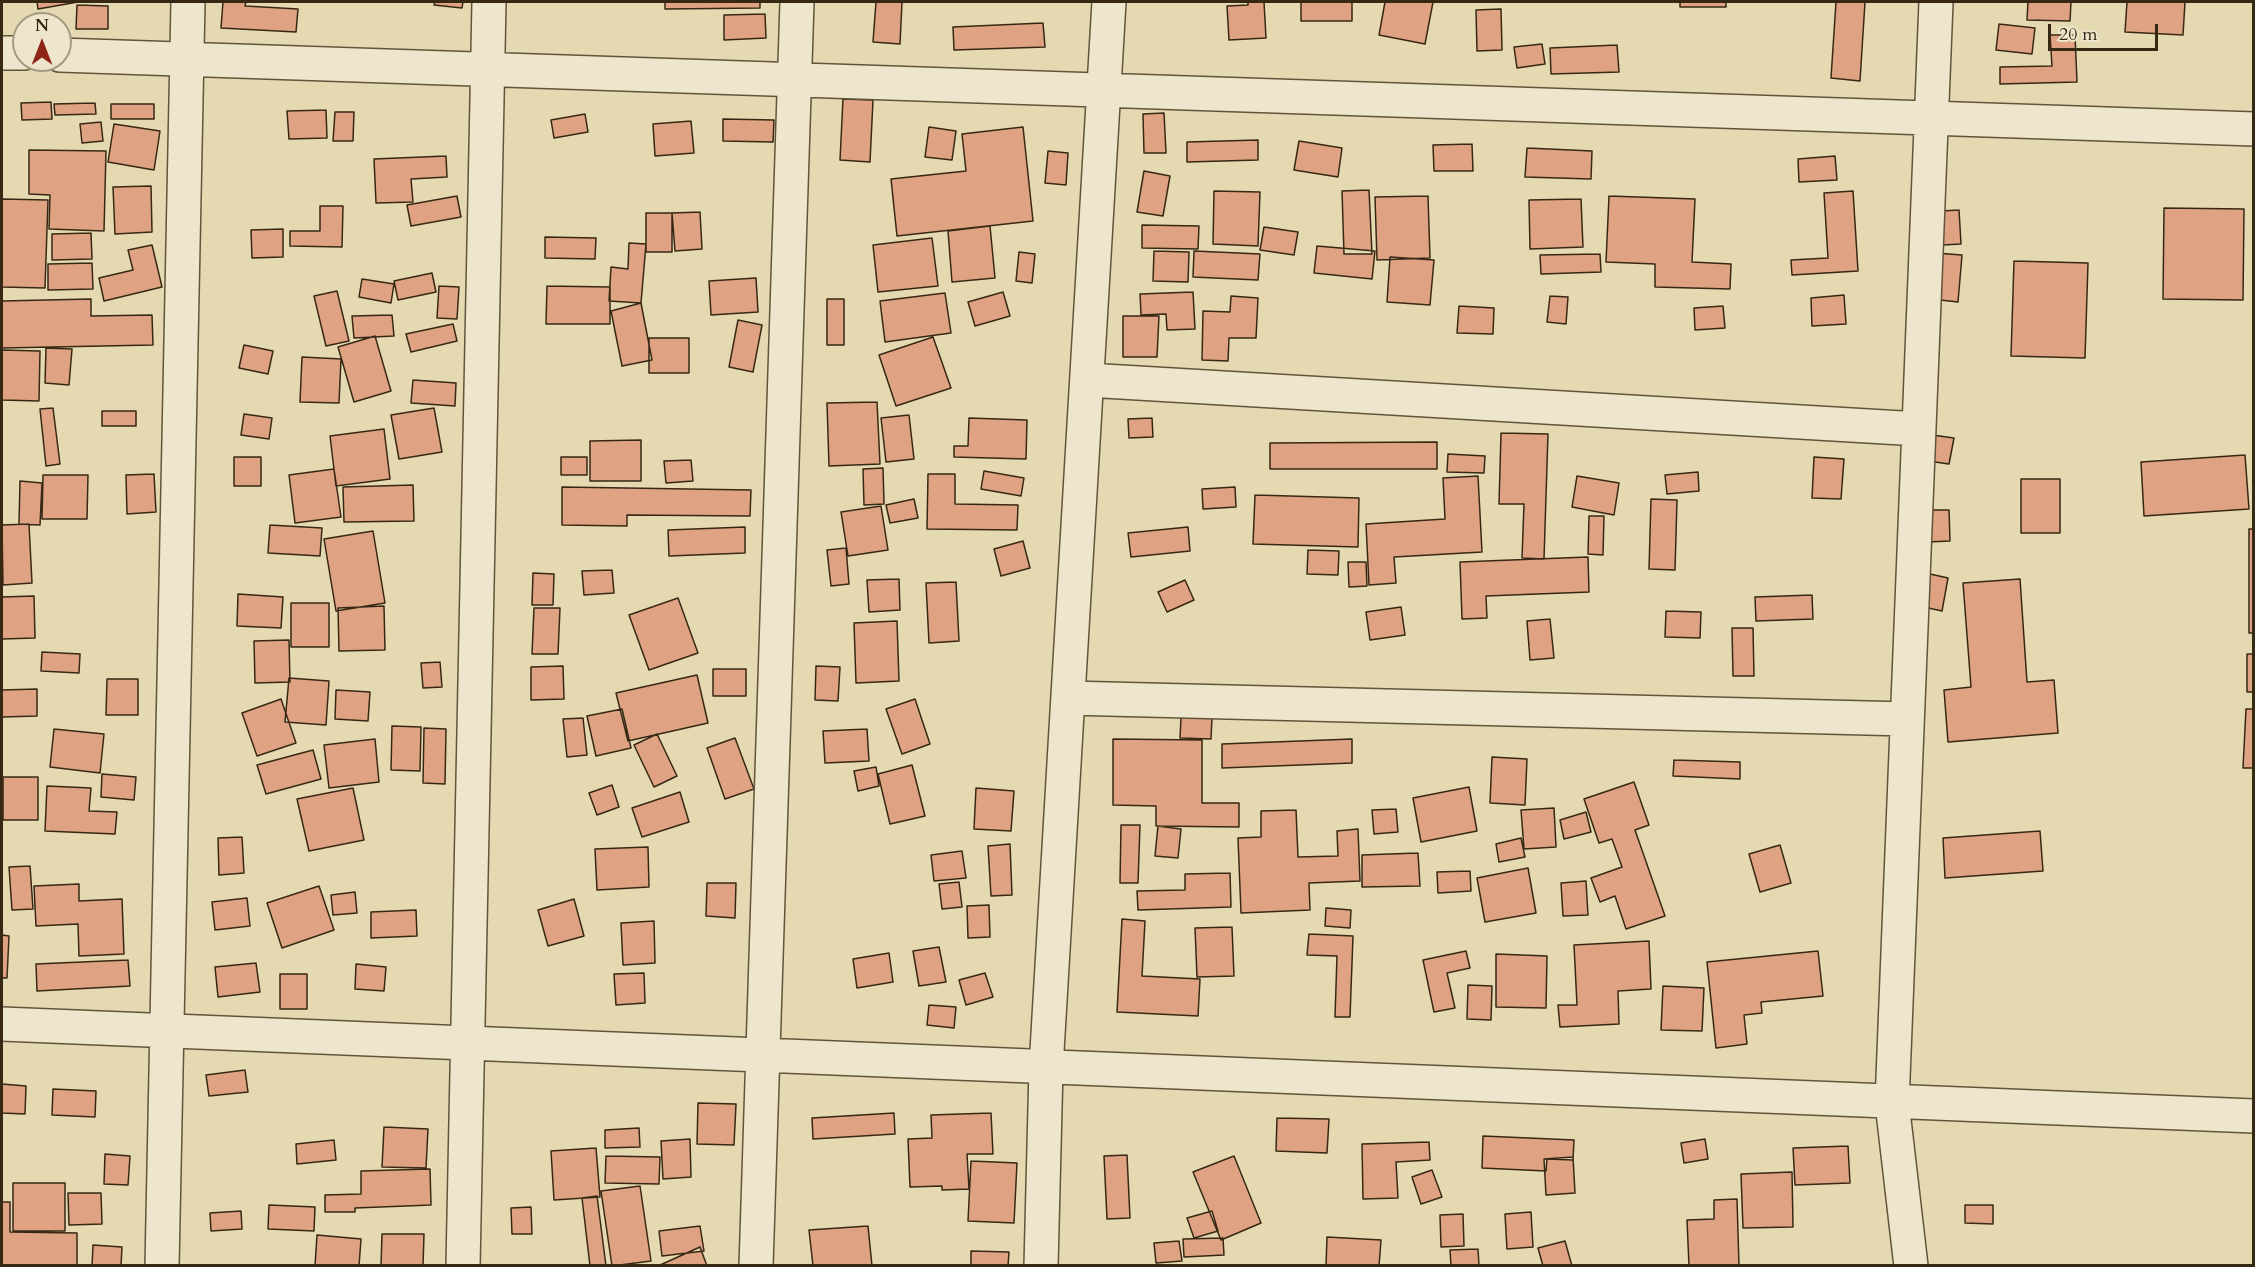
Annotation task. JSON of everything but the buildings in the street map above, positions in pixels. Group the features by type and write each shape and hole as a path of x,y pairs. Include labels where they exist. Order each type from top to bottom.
{"street":[{"path":"162,1266 188,2"},
{"path":"463,1266 489,2"},
{"path":"756,1266 797,2"},
{"path":"1041,1266 1046,1068 1110,2"},
{"path":"1911,1266 1892,1103 1936,2"},
{"path":"72,55 2253,129"},
{"path":"1087,380 1919,429"},
{"path":"1068,698 1907,719"},
{"path":"2,1024 2253,1116"}]}
